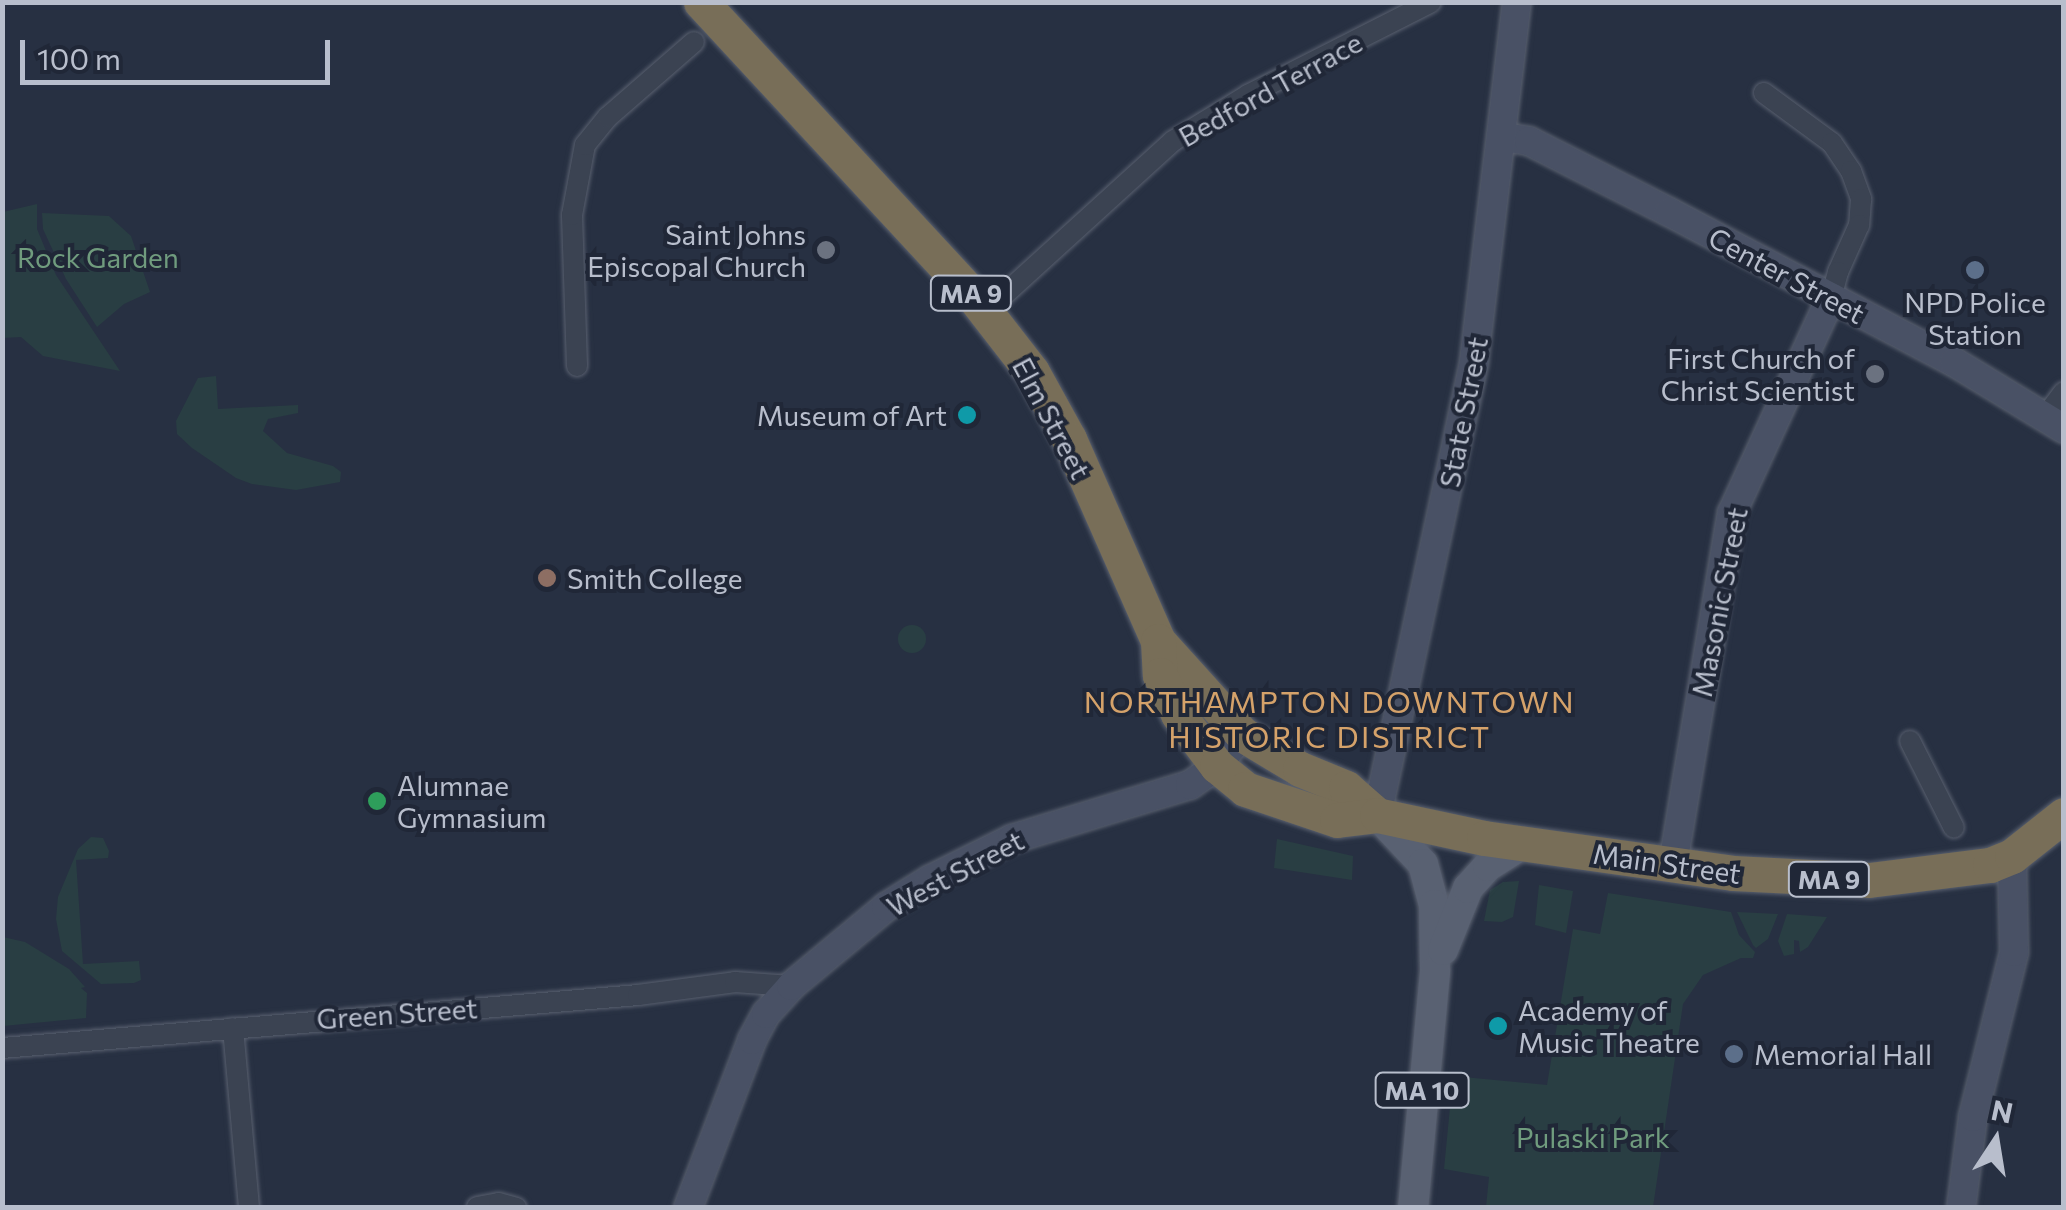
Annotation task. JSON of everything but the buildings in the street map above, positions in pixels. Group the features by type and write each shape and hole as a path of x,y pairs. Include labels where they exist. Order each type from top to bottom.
{"highway":[{"name":"Elm Street","path":"701,2 986,312 1052,407 1158,641 1242,734"},
{"name":"Elm Street","path":"1158,641 1160,675 1168,694 1190,735 1216,766"},
{"name":"Main Street","path":"1242,734 1282,760 1346,788 1377,815"},
{"name":"Main Street","path":"1216,766 1245,790 1296,810 1337,820 1377,815 1523,844 1788,878 1869,880 1956,872 2012,856 2064,815"}],"main road":[{"name":"State Street","path":"1377,815 1471,378 1504,136 1516,2"},
{"name":"Center Street","path":"1504,136 1529,140 1832,298 1954,362 2054,423"},
{"name":"Masonic Street","path":"1672,864 1732,513 1832,298"},
{"name":"West Street","path":"688,1208 752,1040 766,1014 791,986 886,907 946,871 1012,838 1190,785 1216,766 1242,734"},
{"name":"MA 10","path":"1377,815 1416,853 1428,876 1436,932 1413,1208"},
{"name":"MA 10","path":"1435,972 1468,888 1488,866 1523,844"},
{"path":"1961,1208 1973,1116 2014,952 2012,856"}],"street":[{"name":"Bedford Terrace","path":"986,312 1173,141 1248,94 1431,2"},
{"path":"577,366 572,215 585,145 608,117 694,42"},
{"path":"1764,93 1832,143 1851,172 1860,198 1859,225 1838,272 1832,298"},
{"path":"2054,423 2064,392"},
{"path":"1910,741 1954,828"},
{"name":"Green Street","path":"2,1048 638,996 735,982 791,986"},
{"path":"232,1028 249,1208"},
{"path":"477,1207 499,1203 516,1208"}],"green space":[{"path":"37,204 37,229 56,275 120,371 43,356 21,337 3,338 3,212"},
{"name":"Rock Garden","path":"42,213 109,216 131,236 150,292 124,304 97,327 66,279 43,229"},
{"path":"216,376 218,409 298,405 298,413 268,419 263,431 287,453 333,466 341,472 340,482 296,490 252,484 236,478 192,448 177,434 176,421 198,378"},
{"path":"912,625 922,629 926,639 922,649 912,653 902,649 898,639 902,629"},
{"path":"91,837 103,838 109,851 108,858 76,860 83,964 139,961 141,980 134,983 101,984 62,951 56,919 58,897 78,849"},
{"path":"1277,839 1353,856 1352,880 1274,868"},
{"path":"1519,881 1513,917 1502,922 1484,921 1490,890 1503,882"},
{"path":"1539,885 1573,891 1566,933 1535,925"},
{"name":"Pulaski Park","path":"1608,893 1731,912 1739,935 1755,952 1753,958 1741,958 1703,975 1683,1004 1653,1207 1486,1207 1489,1177 1444,1169 1453,1076 1547,1085 1573,929 1600,934"},
{"path":"1737,912 1778,914 1768,939 1756,948"},
{"path":"1787,914 1827,917 1808,947 1800,952 1799,941 1794,940 1794,954 1784,956 1778,941"},
{"path":"3,937 25,942 69,969 85,987 81,988 87,993 86,1018 3,1026"}],"place":[{"name":"Saint Johns Episcopal Church","path":"826,250"},
{"name":"NPD Police Station","path":"1975,270"},
{"name":"First Church of Christ Scientist","path":"1875,374"},
{"name":"Museum of Art","path":"967,415"},
{"name":"Smith College","path":"547,578"},
{"name":"Alumnae Gymnasium","path":"377,801"},
{"name":"Academy of Music Theatre","path":"1498,1026"},
{"name":"Memorial Hall","path":"1734,1054"}],"district":[{"name":"NORTHAMPTON DOWNTOWN HISTORIC DISTRICT","path":"1330,718"}]}
